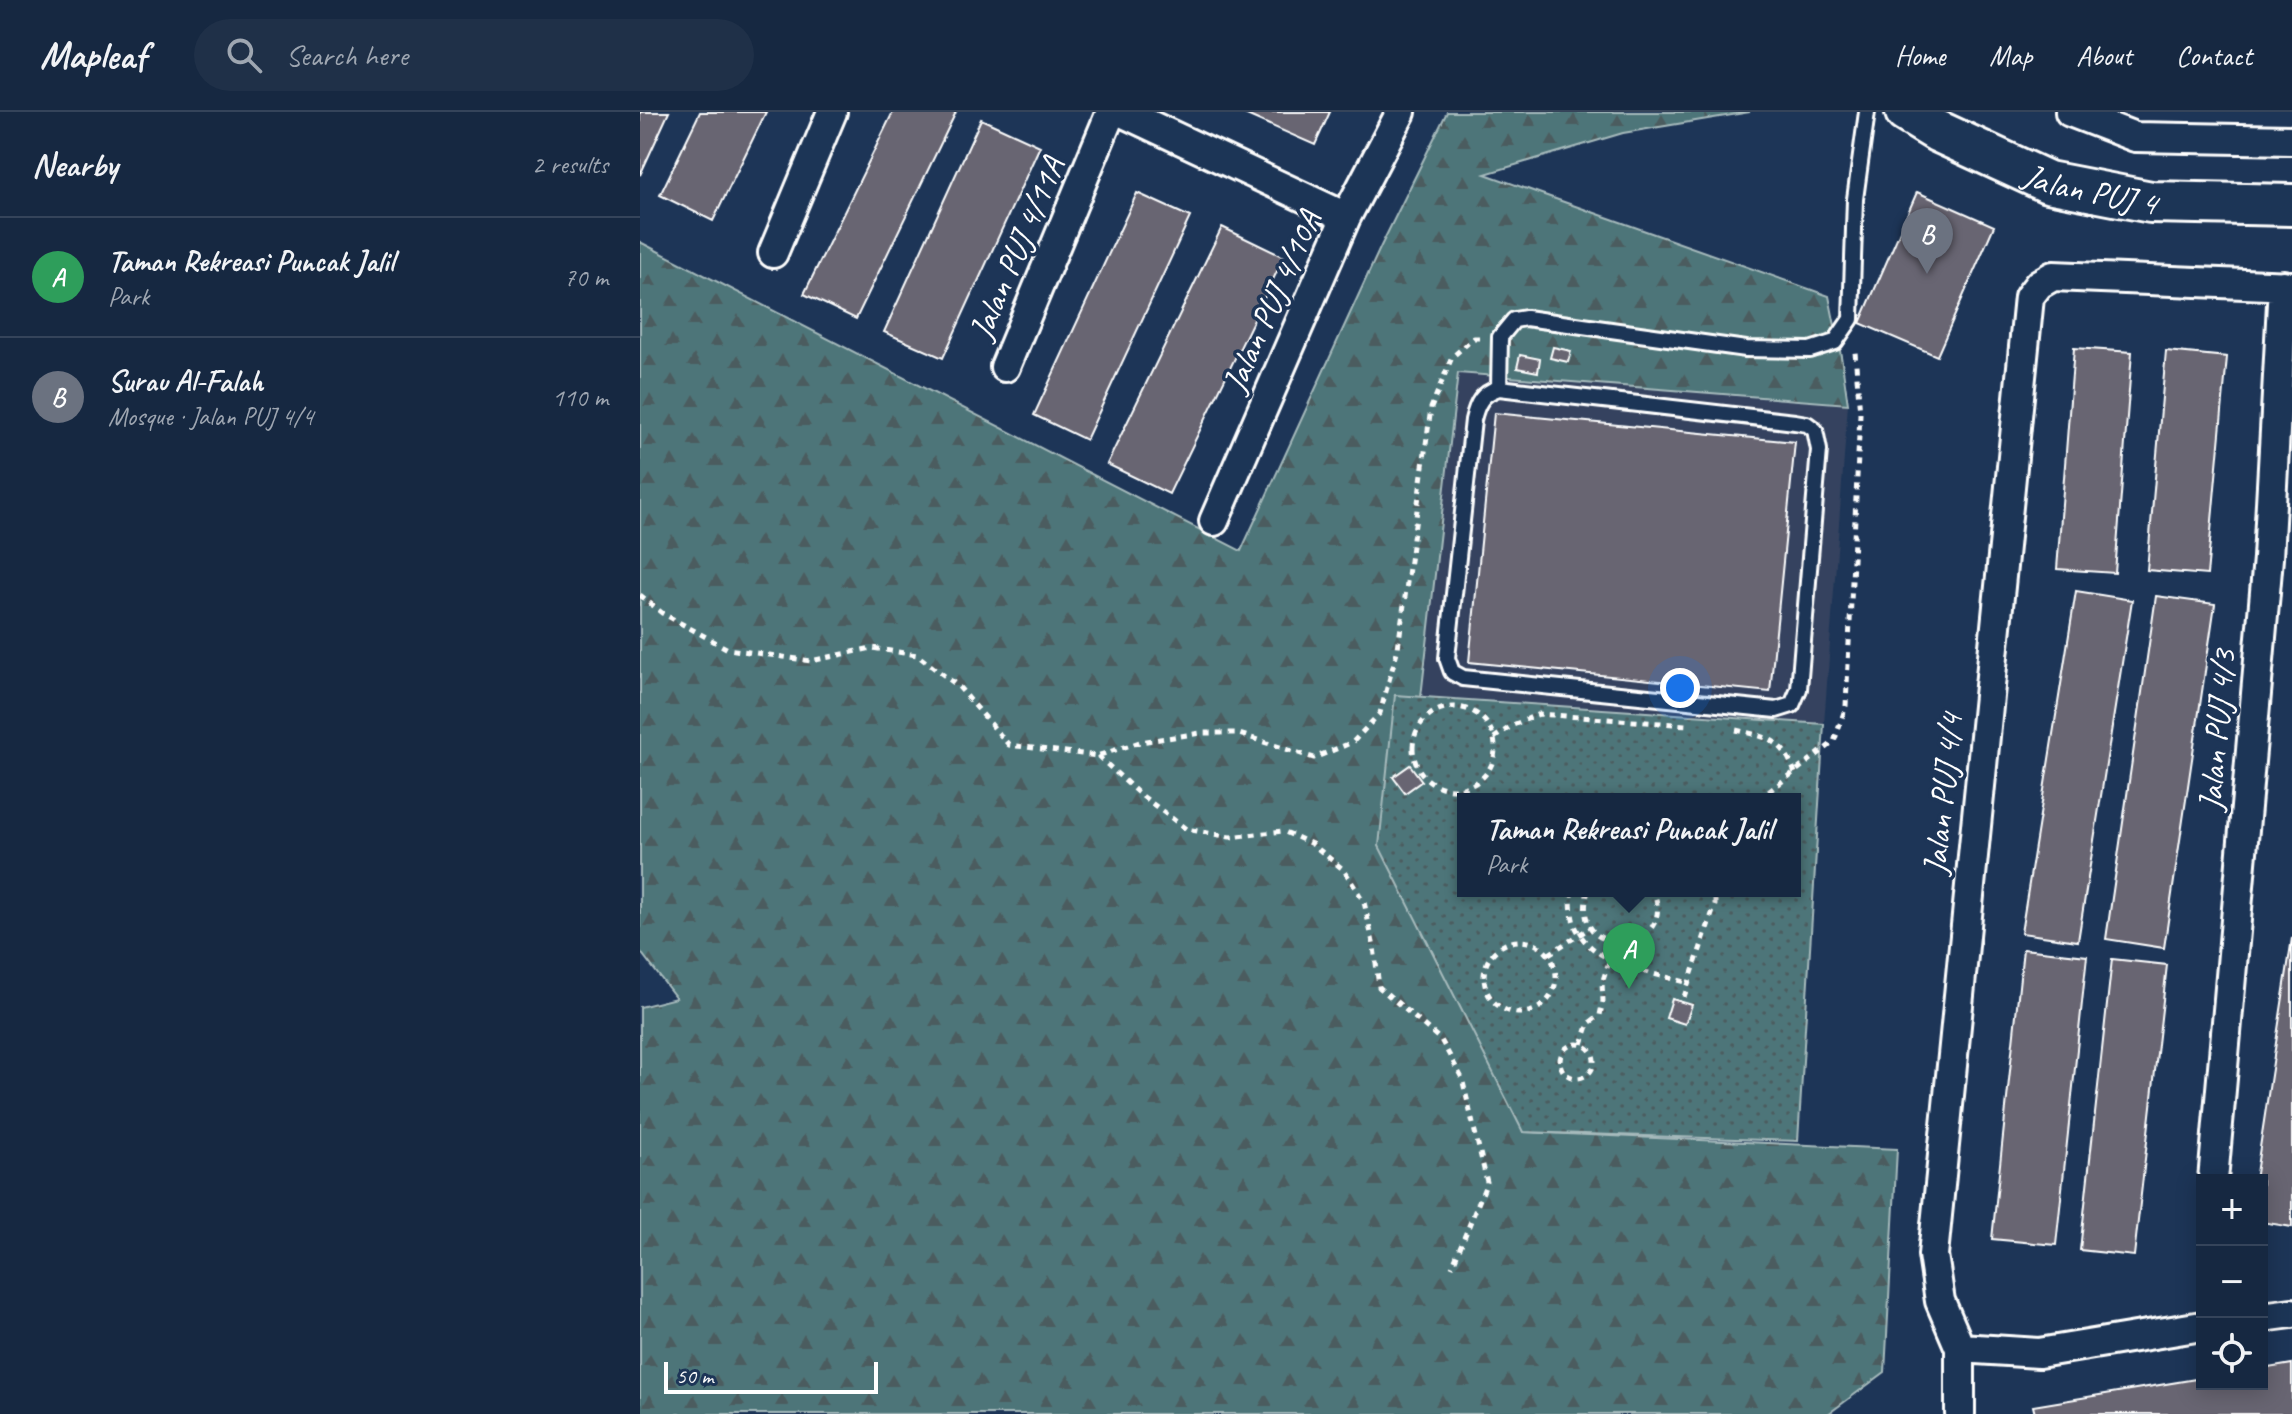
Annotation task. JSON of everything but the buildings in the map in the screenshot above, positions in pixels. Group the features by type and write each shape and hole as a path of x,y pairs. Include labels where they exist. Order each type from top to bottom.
{"street":[{"path":"773,253 832,112"},
{"name":"Jalan PUJ 4/11A","path":"1005,367 1111,112"},
{"path":"1122,112 1346,217"},
{"name":"Jalan PUJ 4/10A","path":"1214,521 1346,217 1401,112"},
{"name":"Jalan PUJ 4","path":"1906,112 1937,131 2048,182 2151,202 2292,205"},
{"path":"2070,112 2135,137 2292,140"},
{"name":"Jalan PUJ 4/4","path":"1960,1348 1940,1301 1933,1255 2029,297 2039,284 2053,276 2288,286"},
{"name":"Jalan PUJ 4/3","path":"2214,1174 2268,558 2288,286"},
{"path":"2268,1316 2292,1313"},
{"path":"1960,1414 1960,1348 2039,1353 2196,1318"}],"lane":[{"path":"1499,388 1500,337 1514,320 1526,318 1746,349 1810,350 1835,342 1851,319 1855,199 1867,112"},
{"path":"1499,388 1795,422 1807,424 1815,430 1818,466 1799,689 1792,705 1776,710 1463,678 1452,672 1447,658 1473,420 1477,404 1488,392 1499,388"}],"path":[{"path":"1767,793 1834,742 1846,706 1860,414 1851,319"},
{"path":"640,595 662,613 728,649 811,661 872,648 917,655 958,686 1009,745 1097,756 1140,742 1201,733 1236,733 1314,758 1353,742 1380,713 1398,648 1431,408 1452,357 1474,338 1500,337"},
{"path":"1443,709 1469,710 1480,717 1494,738 1495,751 1486,774 1464,788 1439,787 1428,780 1414,759 1413,746 1422,723 1431,714 1443,709"},
{"path":"1494,738 1513,725 1539,714 1702,726"},
{"path":"1731,728 1774,739 1795,773"},
{"path":"1097,756 1137,792 1186,829 1230,837 1283,831 1312,844 1344,870 1364,902 1379,987 1441,1040 1462,1078 1487,1182 1452,1267"},
{"path":"1572,897 1574,921 1589,945 1610,959 1689,983"},
{"path":"1586,897 1586,916 1599,937 1624,943 1647,933 1654,923 1658,911 1654,897"},
{"path":"1684,997 1715,897"},
{"path":"1549,954 1591,927"},
{"path":"1515,941 1539,946 1549,954 1557,977 1555,990 1548,1001 1526,1013 1514,1013 1492,1000 1484,976 1493,953 1515,941"},
{"path":"1582,1044 1589,1023 1600,1015 1602,983 1610,959"},
{"path":"1582,1044 1589,1048 1595,1062 1587,1075 1572,1078 1561,1068 1560,1060 1567,1047 1582,1044"}],"shaded area":[{"path":"1458,373 1848,404 1824,724 1421,697"}],"green space":[{"path":"1447,112 1750,112 1623,133 1485,174 1829,296 1848,404 1458,373 1421,697 1395,696 1523,1132 1897,1149 1885,1372 1828,1414 640,1414 640,1007 676,998 640,951 640,242 1241,551 1381,246"},
{"path":"1395,695 1824,724 1798,1141 1523,1132 1379,846"}],"place":[{"name":"Surau Al-Falah","path":"1927,274"},
{"name":"Taman Rekreasi Puncak Jalil","path":"1629,989"}]}
